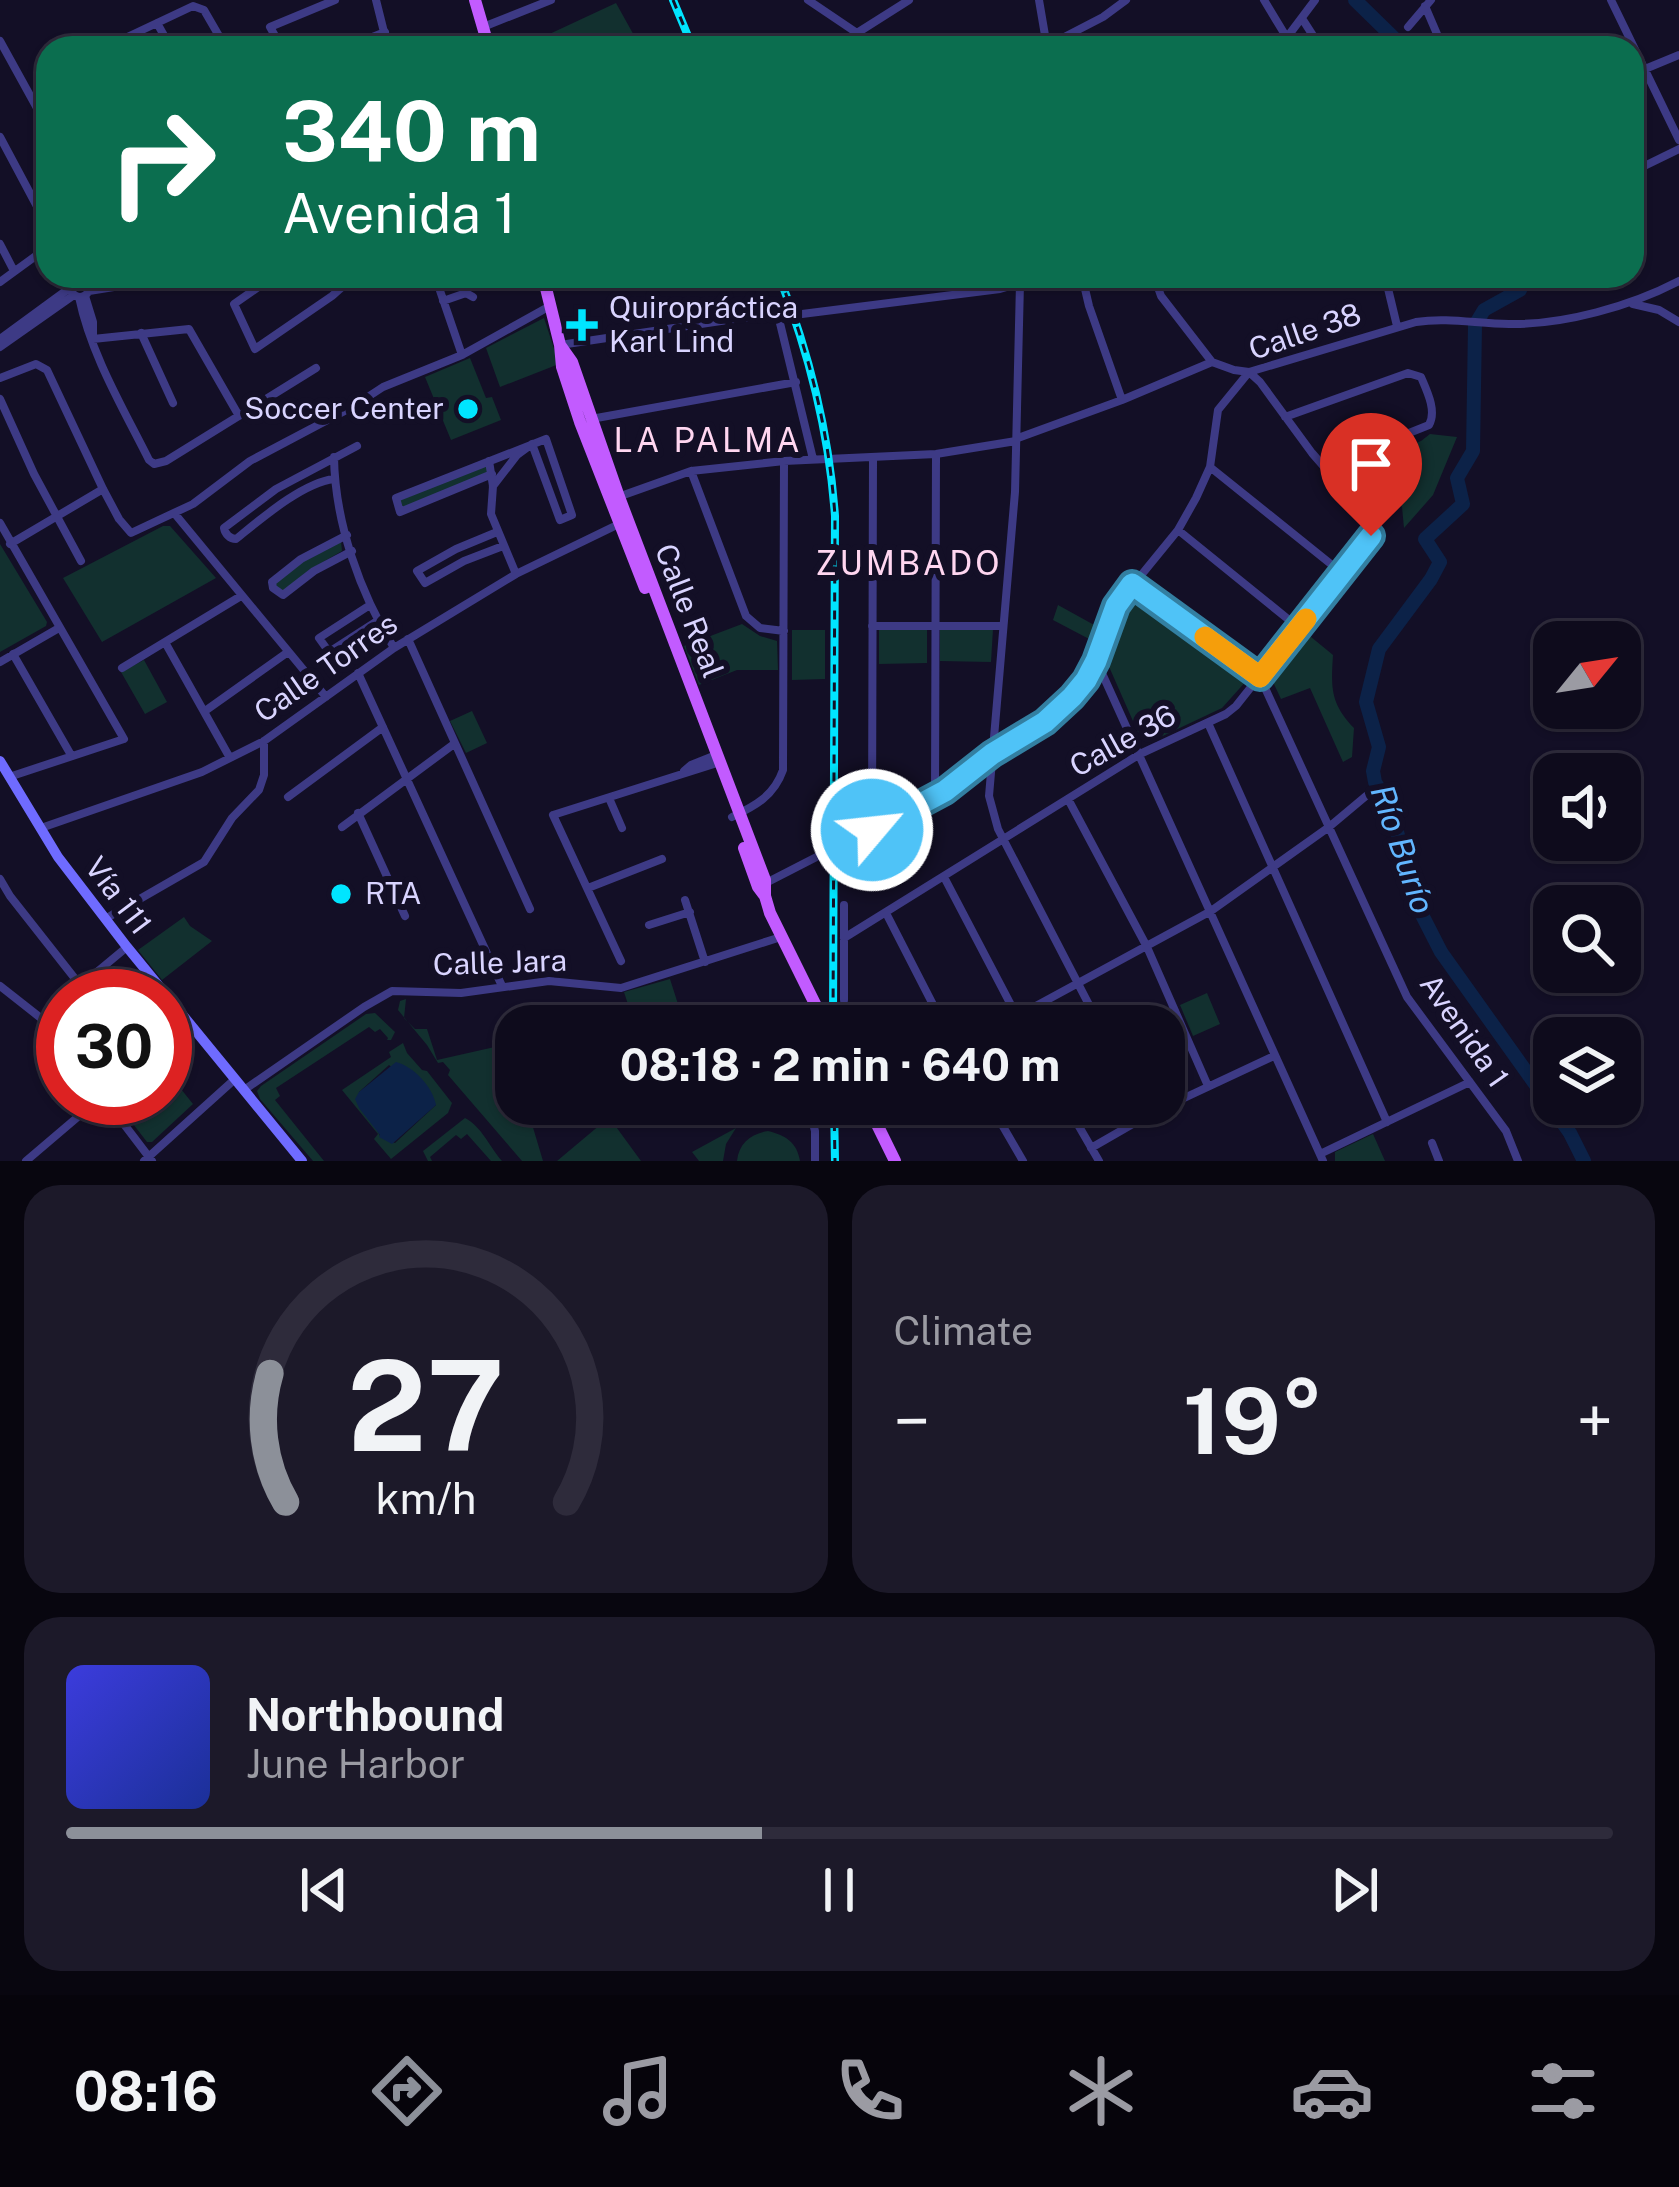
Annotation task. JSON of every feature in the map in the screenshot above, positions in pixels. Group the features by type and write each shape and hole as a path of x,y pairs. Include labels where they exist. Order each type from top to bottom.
{"main road":[{"path":"475,0 486,36"},
{"name":"Calle Real","path":"546,288 560,345 572,362 586,421 781,937 815,1005"},
{"name":"Calle Real","path":"624,521 735,816"},
{"name":"Vía 111","path":"0,761 39,828 105,920 302,1161"},
{"path":"877,1125 895,1161"}],"street":[{"path":"275,36 270,27 335,0"},
{"path":"376,0 387,36"},
{"path":"483,27 551,0"},
{"path":"808,0 860,36"},
{"path":"849,36 909,0"},
{"path":"1040,0 1045,36"},
{"path":"1068,36 1126,0"},
{"path":"1264,0 1286,36"},
{"path":"1289,36 1315,0"},
{"path":"1611,0 1629,36"},
{"path":"1408,27 1428,3"},
{"path":"1428,3 1439,36"},
{"path":"134,36 193,6 204,10 219,36"},
{"path":"1303,20 1313,36"},
{"path":"157,23 164,36"},
{"path":"376,36 386,32"},
{"path":"1,42 36,106"},
{"path":"1644,165 1679,144 1645,69 1679,55"},
{"path":"0,137 36,204"},
{"path":"0,244 14,272"},
{"path":"0,282 36,256"},
{"name":"Calle 38","path":"763,889 934,797 1045,722 1086,680 1116,606 1178,530 1210,467 1218,410 1249,372 1397,326 1433,320 1531,324 1631,304 1679,281"},
{"path":"3,341 76,288"},
{"path":"80,288 93,322 101,365 154,464 316,368"},
{"path":"257,288 234,304 255,349 338,288"},
{"path":"439,288 462,355"},
{"path":"560,345 1002,288"},
{"path":"1022,288 1017,439 988,785 990,806 1003,839 1088,1005"},
{"path":"1085,288 1122,400"},
{"path":"1158,288 1212,362 1249,372 1260,382 1286,417 1331,476 1384,443 1432,421 1424,384 1414,373 1286,417"},
{"path":"1388,288 1397,326"},
{"path":"443,301 466,292 473,297"},
{"path":"1631,304 1659,310 1679,322"},
{"path":"0,378 40,365 119,520 131,533 176,514 250,461 383,387 462,355 550,306"},
{"path":"778,315 813,460"},
{"path":"93,339 189,329 239,416"},
{"path":"141,334 173,403"},
{"path":"615,498 692,470 935,454 1017,439 1212,362"},
{"path":"586,421 796,382"},
{"path":"0,399 81,561"},
{"path":"492,474 400,512 396,498 532,444 546,439 572,515 560,520 532,444"},
{"path":"493,487 532,444"},
{"path":"334,479 319,482 236,539 224,531 257,501 357,446"},
{"path":"934,797 935,454"},
{"path":"334,457 334,479 352,551 370,605 394,648"},
{"path":"872,830 873,458"},
{"path":"489,461 491,514 516,574"},
{"path":"735,816 772,792 783,770 784,461"},
{"path":"1210,467 1342,573"},
{"path":"692,470 746,616 760,628 784,632"},
{"name":"Calle 36","path":"844,938 1140,754 1236,706 1367,544 1372,529 1367,516 1331,476"},
{"path":"10,544 103,489"},
{"path":"257,501 266,515"},
{"path":"176,514 326,697"},
{"name":"Calle Torres","path":"39,828 230,758 264,740 394,648 516,574 624,521"},
{"path":"0,523 124,740 9,777"},
{"path":"1178,530 1299,628"},
{"path":"497,532 417,571 425,583 503,546"},
{"path":"347,535 301,560 272,582 273,588 283,595 352,551"},
{"name":"Avenida 1","path":"1132,584 1260,677 1407,997 1506,1131 1519,1161"},
{"path":"122,668 242,596"},
{"path":"370,605 319,638 329,652 377,621"},
{"path":"872,626 1003,626"},
{"path":"0,662 58,628"},
{"path":"408,639 530,909"},
{"path":"166,644 230,758"},
{"path":"205,711 288,652"},
{"path":"13,654 71,755"},
{"path":"1096,661 1322,1158 1470,1082"},
{"path":"358,673 502,986"},
{"path":"1208,723 1387,1122"},
{"path":"288,797 383,728"},
{"path":"105,920 203,862 232,818 259,790 264,740"},
{"path":"342,827 454,743"},
{"path":"621,961 553,815 679,776 691,764 713,760"},
{"path":"1044,1005 1211,911 1366,796"},
{"path":"609,798 622,828"},
{"path":"1068,799 1147,946 1208,1086"},
{"path":"358,813 405,916"},
{"path":"588,888 662,859"},
{"path":"944,877 1012,1005"},
{"path":"0,880 68,969"},
{"path":"686,900 705,962"},
{"path":"844,905 844,1000"},
{"path":"649,925 689,912"},
{"path":"886,913 933,1005"},
{"name":"Calle Jara","path":"148,1159 239,1085 389,992 461,993 561,982 621,988 781,937"},
{"path":"100,969 127,947"},
{"path":"0,986 36,1014"},
{"path":"1185,1095 1274,1056"},
{"path":"26,1161 69,1125"},
{"path":"122,1125 148,1159"},
{"path":"813,1125 815,1161"},
{"path":"1002,1125 1023,1161"},
{"path":"1078,1125 1099,1161"},
{"path":"1091,1148 1124,1125"},
{"path":"1432,1143 1439,1161"}],"green space":[{"path":"616,3 634,36 545,36"},
{"path":"544,318 559,364 500,387 486,348"},
{"name":"Soccer Center","path":"470,358 501,420 451,440 425,377"},
{"path":"1430,434 1457,437 1433,495 1404,528 1402,507 1366,463"},
{"path":"487,465 487,474 403,508 400,500"},
{"path":"170,526 216,578 102,642 63,578"},
{"path":"341,541 342,551 278,591 274,582 303,560"},
{"path":"0,544 47,622 0,652"},
{"path":"1131,592 1248,679 1222,708 1150,742 1140,737 1103,653 1115,615"},
{"path":"1058,605 1096,626 1091,640 1053,620"},
{"path":"742,624 777,641 778,670 737,670 699,685 684,646"},
{"path":"940,629 993,629 991,662 940,661"},
{"path":"792,630 825,630 825,679 792,680"},
{"path":"879,630 927,630 927,663 879,664"},
{"path":"1305,632 1333,655 1334,694 1354,728 1352,757 1343,762 1310,688 1281,699 1273,682"},
{"path":"144,660 167,702 145,714 121,672"},
{"path":"472,711 487,743 466,753 450,721"},
{"path":"184,917 212,941 176,969 153,969 138,950"},
{"path":"670,979 678,1005 628,1005 624,992"},
{"path":"1207,993 1220,1024 1193,1036 1185,1005 1180,1005"},
{"path":"375,1013 395,1032 391,1040 380,1029 375,1032 369,1027 276,1088 280,1096 275,1100 324,1161 313,1161 257,1091 366,1014"},
{"path":"408,1022 415,1029 427,1029 437,1060 495,1047 495,1125 532,1125 543,1161 522,1161 448,1075 450,1070 438,1063"},
{"path":"403,1043 452,1103 448,1113 391,1159 374,1139 378,1134 342,1090 391,1057 389,1052","holes":["389,1065 436,1105 395,1143 380,1136 359,1092"]},
{"path":"465,1118 502,1161 491,1161 467,1134 461,1139 456,1135 428,1161 423,1151"},
{"path":"134,1125 170,1125 152,1142"},
{"path":"600,1125 615,1125 641,1161 557,1161"},
{"path":"736,1128 723,1161 699,1161 692,1152"},
{"path":"768,1131 789,1140 800,1161 737,1161 747,1140"},
{"path":"1373,1134 1385,1161 1335,1161 1335,1152"}],"water":[{"path":"396,1062 421,1078 436,1105 392,1144 379,1137 355,1099"}],"waterway":[{"name":"Río Burío","path":"1355,0 1392,36"},
{"name":"Río Burío","path":"1521,288 1484,310 1475,325 1473,451 1457,478 1463,504 1425,539 1440,562 1379,649 1366,702 1379,747 1375,782 1390,807 1418,907 1441,952 1570,1133 1584,1161"}],"railway":[{"path":"673,0 688,36"},
{"path":"783,288 816,394 835,516 833,1005"},
{"path":"834,1125 835,1161"}],"slow traffic":[{"path":"1205,637 1260,677 1306,619"}],"place":[{"name":"Quiropráctica Karl Lind","path":"582,325"},
{"name":"Soccer Center","path":"468,409"},
{"name":"RTA","path":"341,894"}],"district":[{"name":"LA PALMA","path":"708,440"},
{"name":"ZUMBADO","path":"909,563"}],"route":[{"path":"872,830 945,791 992,754 1045,722 1072,697 1086,680 1116,606 1132,584 1260,677 1371,536"}]}
